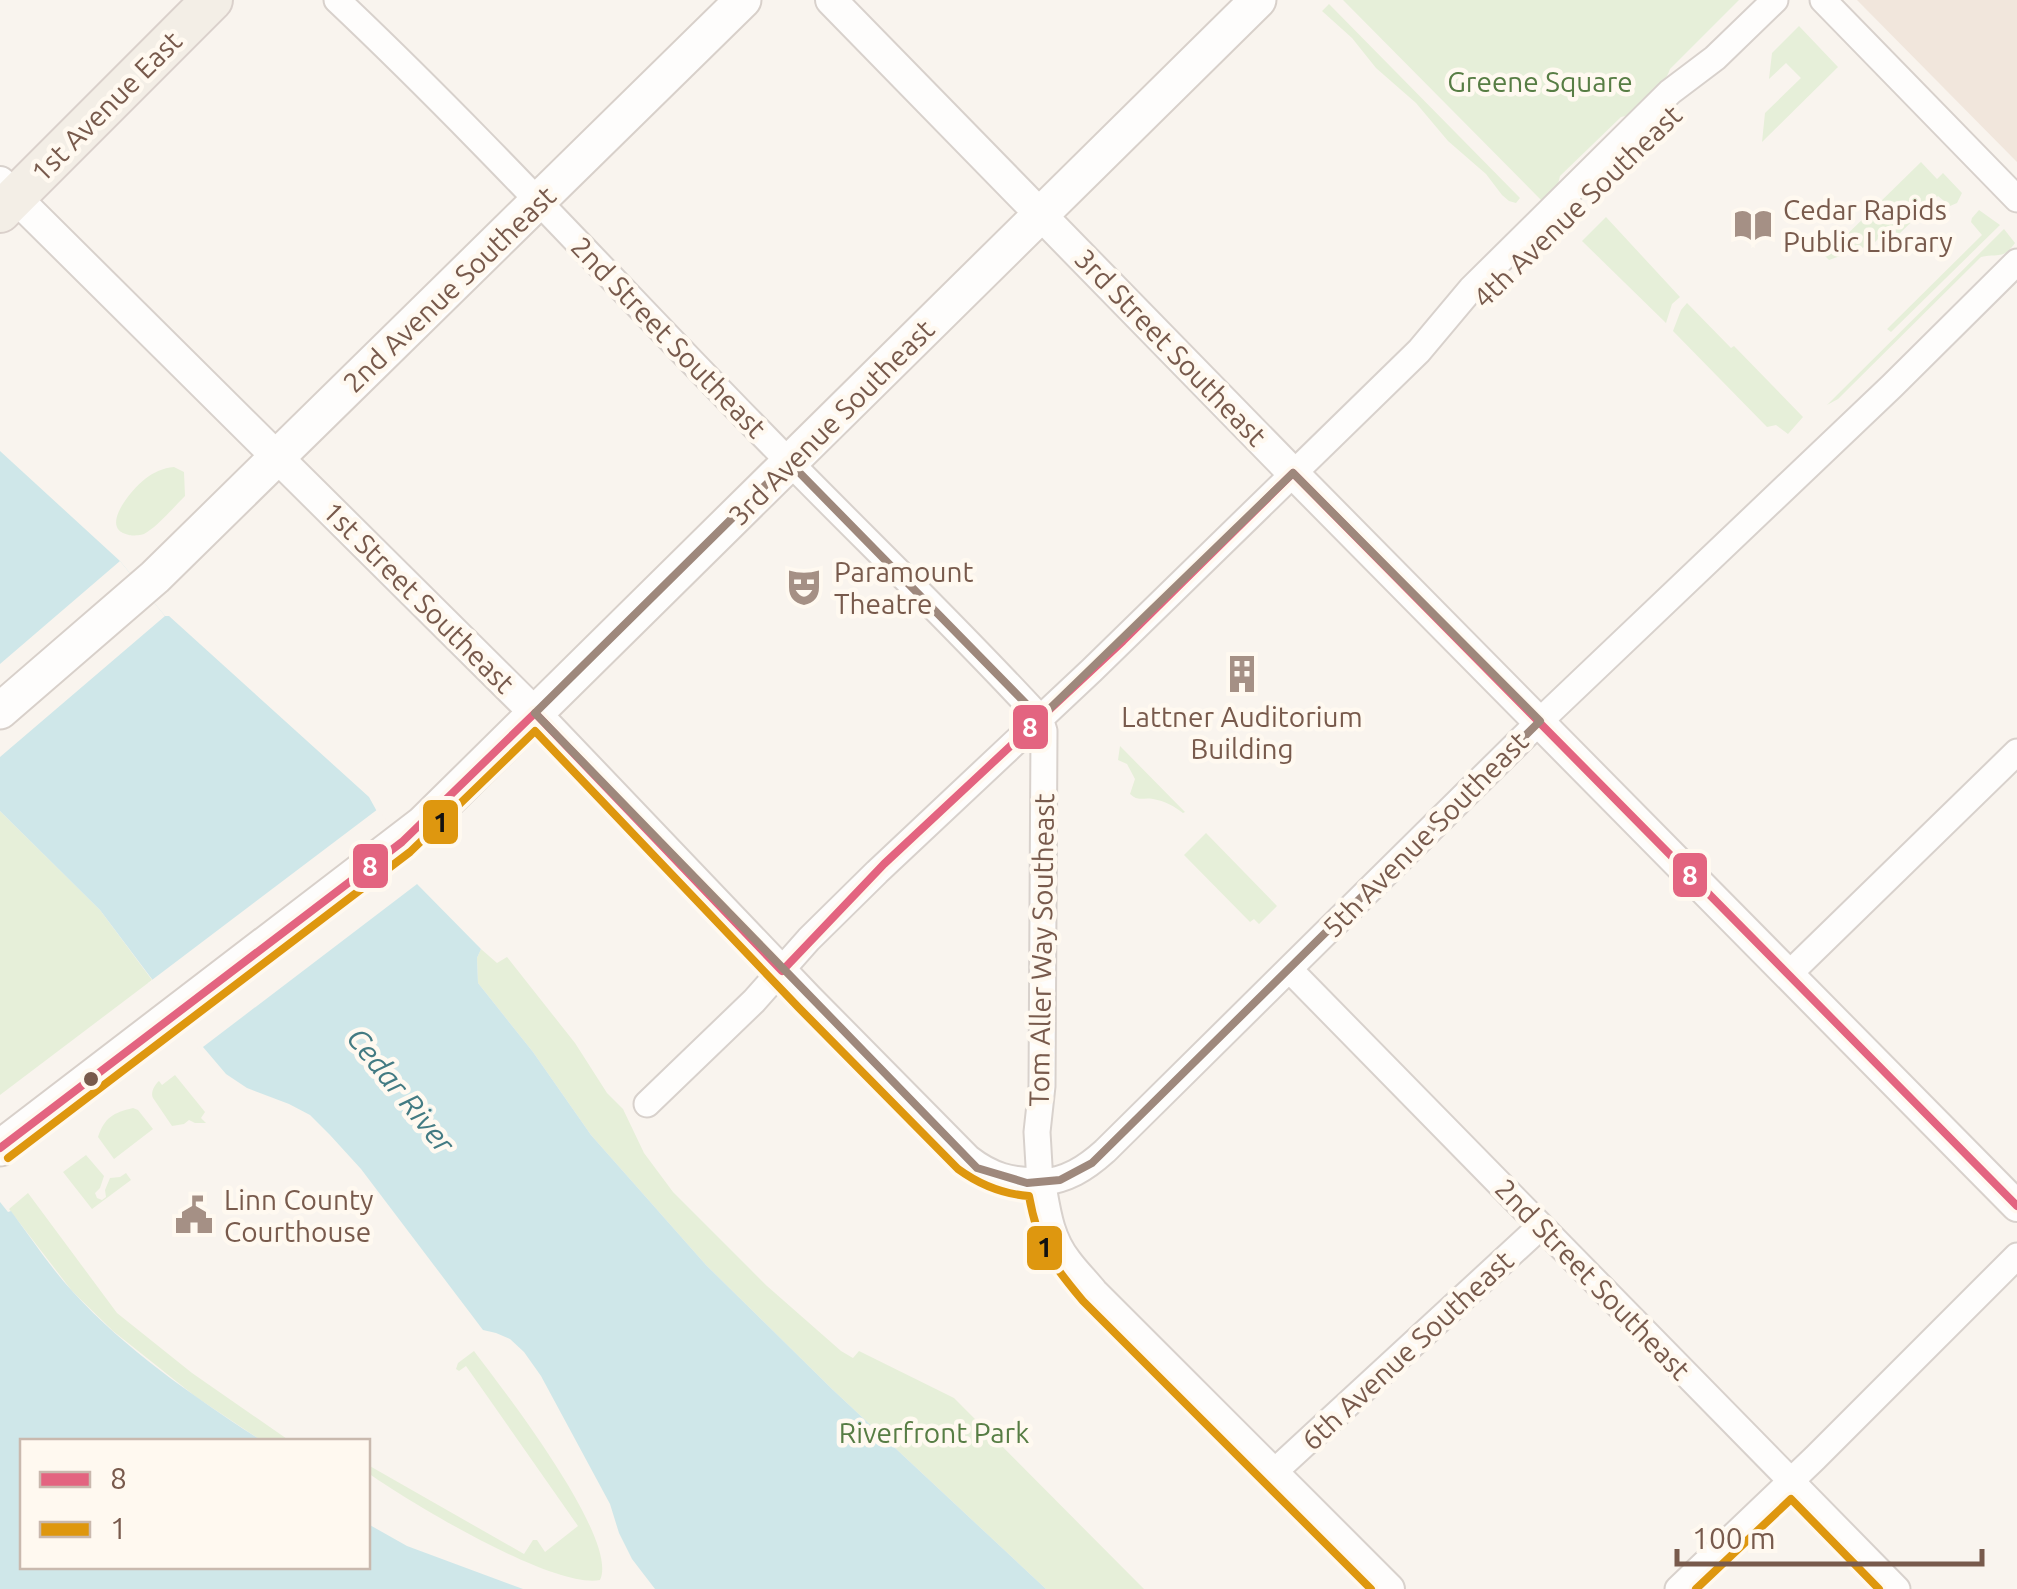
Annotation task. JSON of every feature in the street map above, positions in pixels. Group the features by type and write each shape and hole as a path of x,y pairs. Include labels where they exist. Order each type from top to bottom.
{"main road":[{"name":"1st Avenue East","path":"5,197 212,0"},
{"name":"2nd Avenue Southeast","path":"0,711 149,582 742,0"},
{"name":"3rd Avenue Southeast","path":"0,1148 402,842 1258,0"}],"street":[{"name":"2nd Street Southeast","path":"337,0 416,75 1040,718"},
{"name":"3rd Street Southeast","path":"831,0 2017,1206"},
{"name":"4th Avenue Southeast","path":"648,1104 754,1001 877,872 1428,342 1471,289 1651,111 1715,58 1775,0"},
{"path":"1822,0 2017,198"},
{"name":"1st Street Southeast","path":"5,197 278,456 536,713 967,1160 999,1180 1040,1183"},
{"name":"5th Avenue Southeast","path":"1040,1183 1069,1177 1092,1163 1540,721 2017,262"},
{"name":"Tom Aller Way Southeast","path":"1040,718 1044,732 1042,1086 1037,1132 1040,1183"},
{"path":"1788,974 2017,752"},
{"name":"2nd Street Southeast","path":"1289,969 1897,1589"},
{"path":"1040,1183 1050,1231 1064,1260 1389,1589"},
{"name":"6th Avenue Southeast","path":"1273,1473 1541,1226"},
{"path":"1678,1589 2017,1256"}],"highlighted area":[{"path":"789,462 1040,718 1293,473 1540,721 1092,1163 1060,1180 1027,1183 977,1168 535,713"}],"shaded area":[{"path":"1857,0 2017,0 2017,162"}],"green space":[{"name":"Greene Square","path":"1343,0 1739,0 1670,69 1650,98 1636,111 1621,117 1560,176 1557,188 1543,202"},
{"path":"1329,4 1520,198 1516,203 1502,195 1486,174 1448,141 1416,103 1322,11"},
{"path":"1799,26 1838,67 1762,142 1765,113 1801,78 1786,63 1769,79 1772,53"},
{"path":"1921,162 1937,179 1943,173 1962,193 1957,203 1950,206 1938,196 1897,236 1892,231 1881,242 1878,239 1829,260 1825,256"},
{"path":"1979,210 2000,225 1891,332 1887,329 1982,235 1971,222"},
{"path":"1606,217 1680,297 1672,304 1666,323 1582,241"},
{"path":"2004,229 2015,243 2007,252 1981,257 1838,399 1827,405"},
{"path":"1687,303 1803,417 1788,434 1776,425 1767,427 1673,331"},
{"path":"174,467 184,472 185,496 144,534 120,531 117,517 133,491 152,474"},
{"path":"1120,746 1185,812 1130,794 1135,779 1127,764 1118,760"},
{"path":"0,811 100,910 152,980 0,1095"},
{"path":"1206,833 1277,906 1259,924 1254,919 1250,922 1184,855"},
{"name":"Riverfront Park","path":"481,949 497,963 507,957 575,1043 607,1093 623,1109 644,1153 673,1192 767,1286 841,1351 853,1358 859,1351 954,1398 1144,1589 1046,1589 832,1389 706,1265 591,1135 478,983 477,958"},
{"path":"175,1075 205,1112 201,1118 206,1123 189,1120 172,1126 153,1098 157,1082 162,1085"},
{"path":"133,1108 153,1129 114,1159 98,1137 111,1117"},
{"path":"86,1155 104,1176 95,1193 97,1198 106,1197 110,1178 126,1173 131,1180 92,1209 63,1172"},
{"path":"28,1193 117,1313 192,1373 287,1439 259,1439 196,1397 113,1331 72,1291 9,1209"},
{"path":"474,1351 555,1464 593,1532 601,1560 600,1580 578,1579 517,1558 447,1522 370,1474 370,1466 524,1554 533,1540 545,1552 578,1526 466,1366 456,1369"}],"water":[{"name":"Cedar River","path":"0,451 120,561 165,616 369,797 417,884 481,949 477,958 478,983 591,1135 706,1265 1046,1589 655,1589 632,1559 610,1504 524,1352 510,1339 483,1330 361,1169 310,1115 247,1088 226,1074 100,910 0,811"},
{"path":"0,1202 94,1314 187,1391 259,1439 20,1439 20,1569 370,1569 370,1525 407,1546 523,1589 0,1589"}],"pier":[{"path":"120,561 165,616 0,757 0,664"},
{"path":"378,809 396,833 421,881 199,1050 148,983"}],"transit line":[{"name":"8","path":"0,1148 402,842 535,713 782,971 884,864 1123,641 1293,473 2017,1206"},
{"name":"1","path":"8,1158 410,852 535,731 958,1169 992,1188 1029,1196 1047,1253 1083,1301 1371,1589"},
{"name":"1","path":"1696,1589 1791,1499 1879,1589"}],"place":[{"name":"Cedar Rapids Public Library","path":"1753,225"},
{"name":"Paramount Theatre","path":"804,587"},
{"name":"Lattner Auditorium Building","path":"1242,674"},
{"name":"Linn County Courthouse","path":"194,1215"}]}
